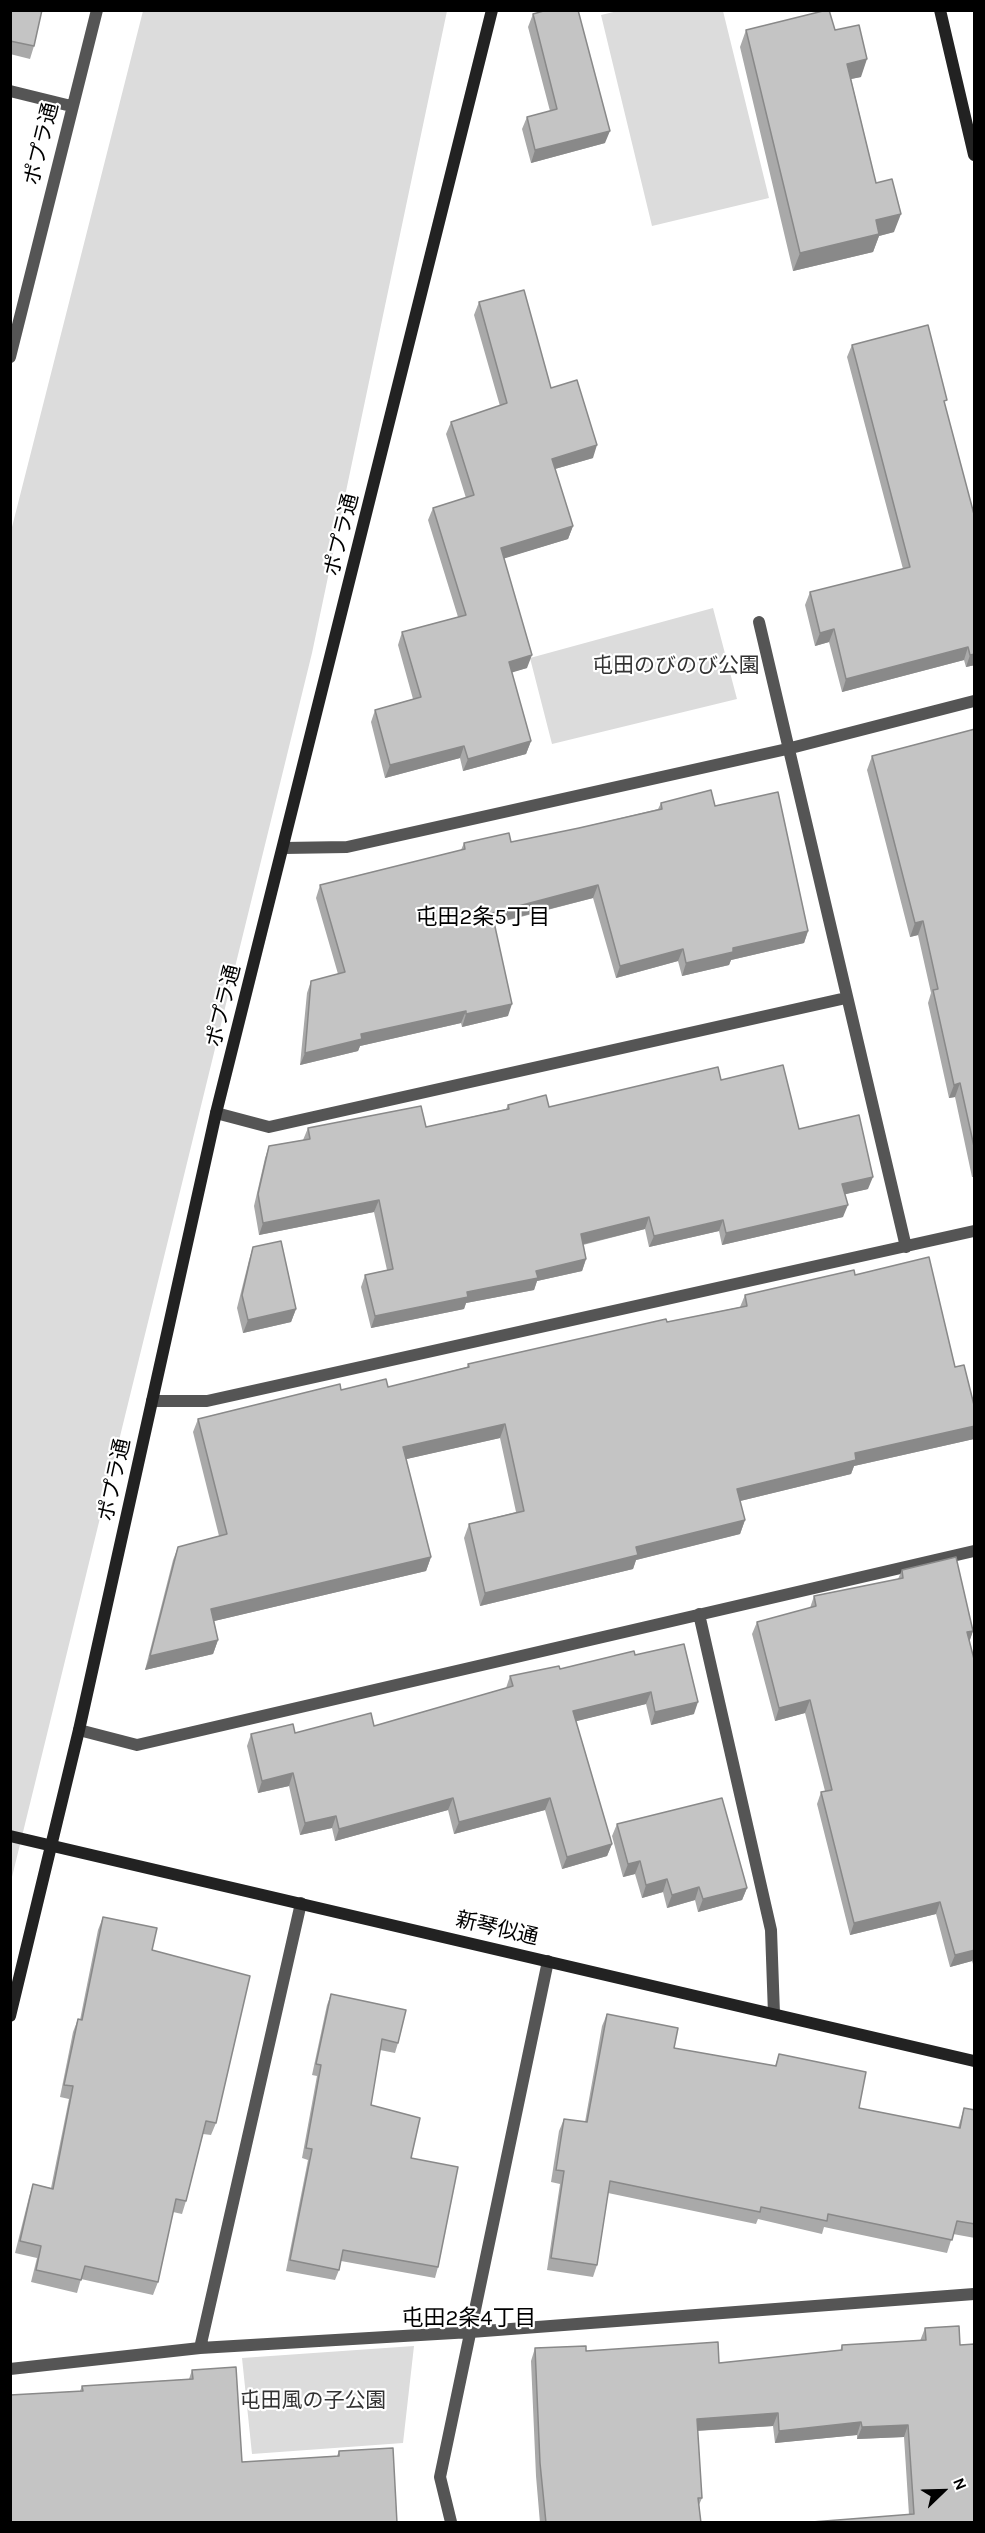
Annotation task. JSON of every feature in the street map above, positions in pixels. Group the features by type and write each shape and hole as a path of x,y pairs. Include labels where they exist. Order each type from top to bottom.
{"street":[{"name":"ポプラ通","path":"10,357 14,328 97,10"},
{"name":"ポプラ通","path":"10,2016 79,1730 216,1113 492,10"},
{"path":"940,10 975,155"},
{"path":"10,92 71,106"},
{"path":"759,622 787,749 906,1247"},
{"path":"284,848 347,847 787,749 975,701"},
{"path":"216,1113 269,1127 846,998"},
{"path":"152,1401 207,1401 975,1231"},
{"path":"79,1730 137,1745 975,1551"},
{"path":"699,1614 771,1930 774,2014"},
{"name":"新琴似通","path":"10,1836 975,2061"},
{"path":"200,2349 301,1903"},
{"path":"451,2523 440,2477 548,1961"},
{"path":"10,2369 200,2349 471,2332 975,2294"}],"green space":[{"path":"622,10 723,11 769,198 652,226 601,15"},
{"path":"143,11 447,11 312,653 11,1881 11,531"},
{"name":"屯田のびのび公園","path":"713,608 737,699 552,744 530,658"},
{"name":"屯田風の子公園","path":"414,2346 403,2443 252,2454 242,2358"}],"building":[{"path":"10,10 42,10 34,46 10,41"},
{"path":"547,10 578,10 610,131 535,150 527,117 557,109 533,14"},
{"path":"829,10 835,30 859,25 867,59 847,64 876,183 892,179 901,214 876,220 879,234 800,253 746,30"},
{"path":"524,290 551,388 577,380 597,445 552,459 573,526 501,548 532,655 509,662 531,741 468,759 464,746 390,765 375,710 421,697 402,632 466,615 433,508 474,495 451,422 507,403 479,302"},
{"path":"928,325 947,400 944,401 975,518 975,654 970,655 968,647 846,679 834,629 820,633 810,592 910,567 852,345"},
{"path":"975,729 975,1151 960,1083 954,1085 933,990 938,989 923,921 915,923 872,756"},
{"path":"711,790 715,806 778,792 808,931 733,948 733,952 686,963 683,949 620,966 598,885 492,913 512,1004 466,1014 466,1011 361,1034 362,1039 305,1053 311,981 345,972 320,885 465,849 464,843 509,833 511,842 662,809 661,803"},
{"path":"783,1065 799,1129 859,1115 873,1177 842,1184 848,1205 726,1233 723,1220 654,1236 649,1217 581,1234 586,1259 536,1271 538,1278 467,1292 468,1297 375,1316 365,1275 393,1269 379,1200 263,1223 258,1194 269,1146 310,1139 308,1128 421,1106 426,1127 509,1109 508,1105 546,1095 549,1107 718,1067 721,1080"},
{"path":"281,1241 296,1309 248,1320 242,1295 253,1247"},
{"path":"929,1257 955,1367 964,1365 975,1409 975,1426 855,1453 856,1460 737,1489 745,1520 636,1547 638,1555 485,1593 469,1524 524,1511 505,1424 403,1447 431,1557 211,1609 218,1640 150,1656 178,1547 227,1534 198,1419 340,1384 341,1390 386,1379 388,1387 469,1367 468,1364 666,1319 667,1322 747,1306 745,1295 854,1270 855,1275"},
{"path":"956,1557 973,1631 967,1632 975,1663 975,1950 955,1955 940,1902 854,1923 821,1792 832,1790 810,1700 779,1708 757,1622 816,1606 814,1596 903,1578 902,1570"},
{"path":"684,1644 698,1702 655,1712 651,1692 573,1711 612,1844 567,1857 550,1798 459,1822 453,1798 339,1829 336,1816 305,1823 293,1773 262,1781 251,1734 293,1724 295,1733 371,1713 374,1726 513,1686 510,1676 559,1666 560,1669 634,1651 635,1655"},
{"path":"722,1798 747,1888 703,1899 699,1887 672,1895 667,1879 646,1885 640,1861 628,1864 617,1824"},
{"path":"103,1917 157,1928 152,1950 250,1976 216,2123 206,2121 186,2201 176,2199 158,2282 85,2266 81,2280 36,2270 41,2246 20,2241 33,2184 53,2189 73,2086 64,2085 78,2019 82,2020"},
{"path":"331,1994 406,2010 398,2043 382,2039 371,2105 420,2118 411,2158 458,2167 438,2267 343,2250 339,2270 290,2260 312,2149 306,2148 321,2065 316,2064"},
{"path":"607,2014 678,2028 674,2048 776,2066 779,2054 866,2072 859,2108 960,2128 964,2108 975,2110 975,2224 957,2221 952,2240 828,2214 827,2221 761,2207 760,2212 610,2181 597,2265 551,2258 564,2171 556,2170 564,2119 587,2122"},
{"path":"959,2326 960,2345 975,2344 975,2523 799,2523 914,2514 908,2425 862,2427 861,2422 779,2431 778,2413 697,2419 702,2498 698,2498 701,2523 546,2523 540,2463 535,2348 586,2346 586,2351 718,2342 719,2363 842,2350 842,2345 926,2340 925,2328"},
{"path":"236,2367 242,2462 339,2456 339,2451 393,2448 397,2523 10,2523 10,2395 83,2391 82,2386 193,2379 192,2370"}],"district":[{"name":"屯田2条5丁目","path":"483,918"},
{"name":"屯田2条4丁目","path":"469,2319"}]}
